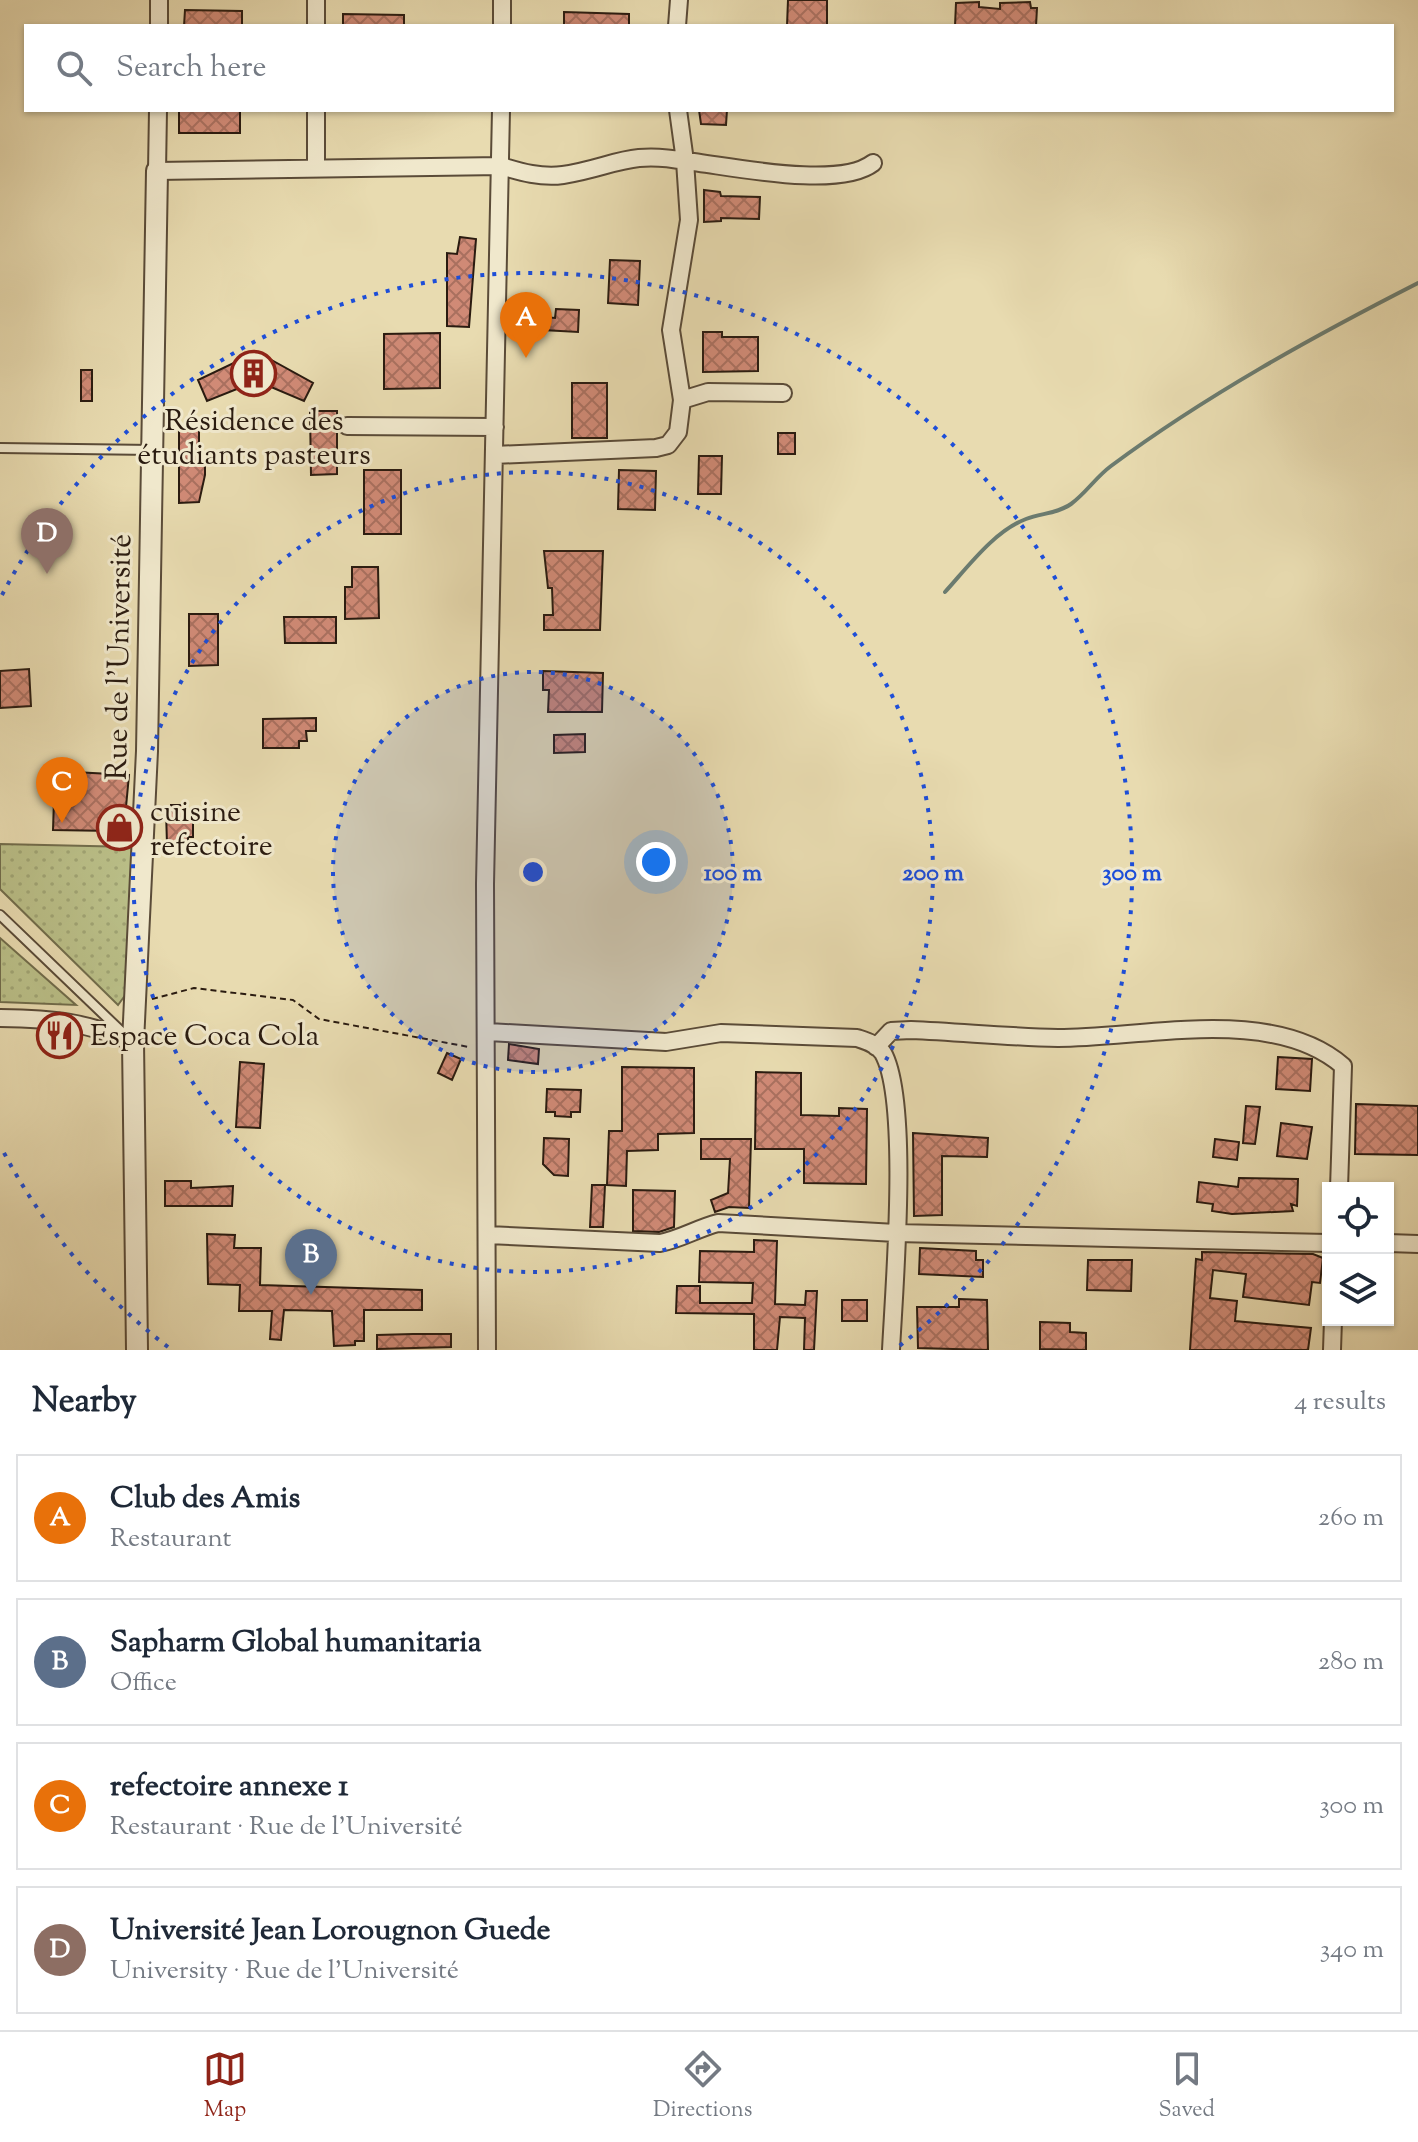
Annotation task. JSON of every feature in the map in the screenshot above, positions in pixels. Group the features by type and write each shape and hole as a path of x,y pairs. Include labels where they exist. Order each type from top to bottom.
{"street":[{"path":"159,0 159,24"},
{"path":"316,0 316,24"},
{"path":"502,0 502,24"},
{"path":"677,24 679,0"},
{"name":"Rue de l'Université","path":"137,1350 133,1042 147,751 158,112"},
{"path":"316,112 316,166"},
{"path":"487,1350 485,884 501,112"},
{"path":"494,455 668,445 678,432 682,400 671,330 689,220 678,112"},
{"path":"157,171 316,166 501,166 530,175 562,175 628,157 659,156 815,175 861,172 873,163"},
{"path":"682,400 708,392 783,393"},
{"path":"347,426 495,427"},
{"path":"0,1018 67,1020 95,1026 133,1042"},
{"path":"876,1047 891,1031 911,1030 1057,1038 1210,1030 1273,1032 1313,1048 1343,1066 1339,1182"},
{"path":"488,1032 666,1042 721,1033 745,1033 857,1038 876,1047 883,1053 896,1098 896,1233 891,1350"},
{"path":"488,1235 660,1243 682,1239 718,1223 896,1233 1322,1243"},
{"path":"1394,1243 1418,1244"},
{"path":"1332,1350 1333,1326"}],"lane":[{"path":"0,448 153,450"},
{"path":"0,915 133,1042"}],"path":[{"path":"135,1004 194,988 293,1000 319,1019 488,1049"}],"green space":[{"path":"0,844 133,847 129,990 118,1005 0,889"},
{"path":"0,938 76,1005 0,1002"}],"building":[{"path":"788,0 827,0 827,24 787,24"},
{"path":"979,2 979,7 1000,9 1000,3 1030,2 1031,8 1037,8 1036,24 955,24 956,3"},
{"path":"185,10 242,11 242,24 184,24"},
{"path":"564,12 629,14 629,24 564,24"},
{"path":"343,14 404,15 404,24 343,24"},
{"path":"179,112 240,112 240,133 179,133"},
{"path":"699,112 727,112 726,125 701,124"},
{"path":"704,190 720,192 721,196 760,197 759,219 721,218 721,221 704,222"},
{"path":"460,237 476,239 469,327 447,326 447,253 457,254"},
{"path":"610,260 640,261 638,305 608,303"},
{"path":"556,309 579,310 578,332 543,330 544,317 555,318"},
{"path":"703,332 722,332 722,337 758,337 758,371 703,372"},
{"path":"440,333 440,388 384,389 384,334"},
{"name":"Résidence des étudiants pasteurs","path":"257,352 313,383 304,401 257,381 207,401 198,380"},
{"path":"81,370 92,370 92,401 81,401"},
{"path":"572,383 607,383 607,438 572,438"},
{"path":"310,411 337,411 337,474 311,475"},
{"path":"179,427 199,427 199,464 205,464 205,475 199,502 179,503"},
{"path":"778,433 795,433 795,454 778,454"},
{"path":"699,456 722,456 721,494 698,494"},
{"path":"364,470 401,470 401,534 364,534"},
{"path":"619,470 656,471 655,510 618,509"},
{"path":"544,551 603,551 600,630 544,630 544,615 553,615 552,588 548,588"},
{"path":"352,567 378,567 379,618 345,619 345,587 352,587"},
{"path":"189,614 218,614 218,665 189,666"},
{"path":"284,617 336,617 336,643 285,643"},
{"path":"29,669 31,706 0,708 0,671"},
{"path":"543,671 603,673 602,712 548,712 549,690 543,690"},
{"path":"316,718 316,731 306,731 307,741 299,741 299,748 263,748 263,719"},
{"path":"585,734 585,752 554,753 554,735"},
{"path":"55,771 129,775 123,839 113,839 113,831 53,830"},
{"path":"171,805 185,805 185,810 190,810 190,815 193,815 193,837 188,837 188,844 167,844 166,811 171,811"},
{"path":"509,1044 539,1049 538,1064 508,1060"},
{"path":"447,1053 461,1059 452,1080 438,1073"},
{"path":"1278,1057 1312,1059 1310,1091 1276,1089"},
{"path":"240,1062 264,1064 260,1128 236,1127"},
{"path":"622,1067 694,1068 694,1133 658,1134 658,1150 627,1151 626,1186 607,1185 609,1131 622,1131"},
{"path":"756,1072 801,1073 801,1115 839,1116 839,1108 867,1109 866,1184 804,1183 804,1149 755,1149"},
{"path":"547,1089 581,1090 580,1112 571,1112 571,1117 546,1112"},
{"path":"1356,1104 1418,1106 1418,1155 1355,1154"},
{"path":"1246,1106 1260,1107 1255,1144 1243,1143"},
{"path":"1281,1123 1312,1127 1307,1159 1277,1156"},
{"path":"913,1133 988,1138 987,1157 942,1156 942,1215 914,1216"},
{"path":"544,1138 569,1139 568,1176 554,1175 543,1164"},
{"path":"701,1139 751,1139 749,1208 729,1207 715,1212 711,1200 728,1193 730,1159 701,1159"},
{"path":"1215,1139 1239,1142 1237,1160 1213,1157"},
{"path":"1239,1178 1298,1179 1297,1206 1291,1204 1293,1211 1232,1214 1212,1211 1213,1204 1197,1202 1199,1182 1238,1187"},
{"path":"165,1181 191,1181 191,1188 233,1186 232,1206 165,1206"},
{"path":"592,1185 605,1185 603,1227 590,1227"},
{"path":"633,1190 675,1191 674,1227 659,1232 633,1231"},
{"path":"207,1234 235,1235 234,1248 261,1248 260,1285 422,1290 422,1310 364,1310 364,1341 355,1341 355,1345 334,1346 332,1311 284,1310 281,1340 270,1339 272,1311 239,1311 240,1285 208,1284"},
{"path":"754,1240 777,1241 775,1304 805,1305 806,1291 817,1291 814,1350 804,1350 805,1318 780,1317 777,1350 754,1350 754,1314 676,1313 677,1286 700,1286 700,1303 752,1303 753,1283 699,1282 700,1251 754,1252"},
{"path":"920,1248 976,1251 976,1260 983,1260 983,1277 919,1274"},
{"path":"1202,1252 1313,1254 1322,1258 1320,1283 1312,1282 1309,1305 1243,1297 1246,1274 1213,1270 1210,1298 1237,1301 1235,1321 1311,1328 1308,1350 1190,1350 1196,1259 1202,1260"},
{"path":"1088,1260 1132,1260 1131,1291 1087,1290"},
{"path":"959,1299 987,1300 988,1350 918,1348 917,1307 959,1307"},
{"path":"842,1300 867,1300 867,1321 842,1321"},
{"path":"1040,1322 1070,1323 1070,1332 1086,1333 1086,1350 1040,1349"},
{"path":"451,1334 451,1347 377,1349 377,1335"}],"waterway":[{"path":"945,592 1003,532 1032,517 1066,507 1111,466 1184,415 1300,346 1418,283"}],"place":[{"name":"Club des Amis","path":"526,358"},
{"name":"Résidence des étudiants pasteurs","path":"254,374"},
{"name":"Université Jean Lorougnon Guede","path":"47,574"},
{"name":"refectoire annexe 1","path":"62,823"},
{"name":"cuisine refectoire","path":"119,828"},
{"name":"Espace Coca Cola","path":"59,1035"},
{"name":"Sapharm Global humanitaria","path":"311,1295"}]}
